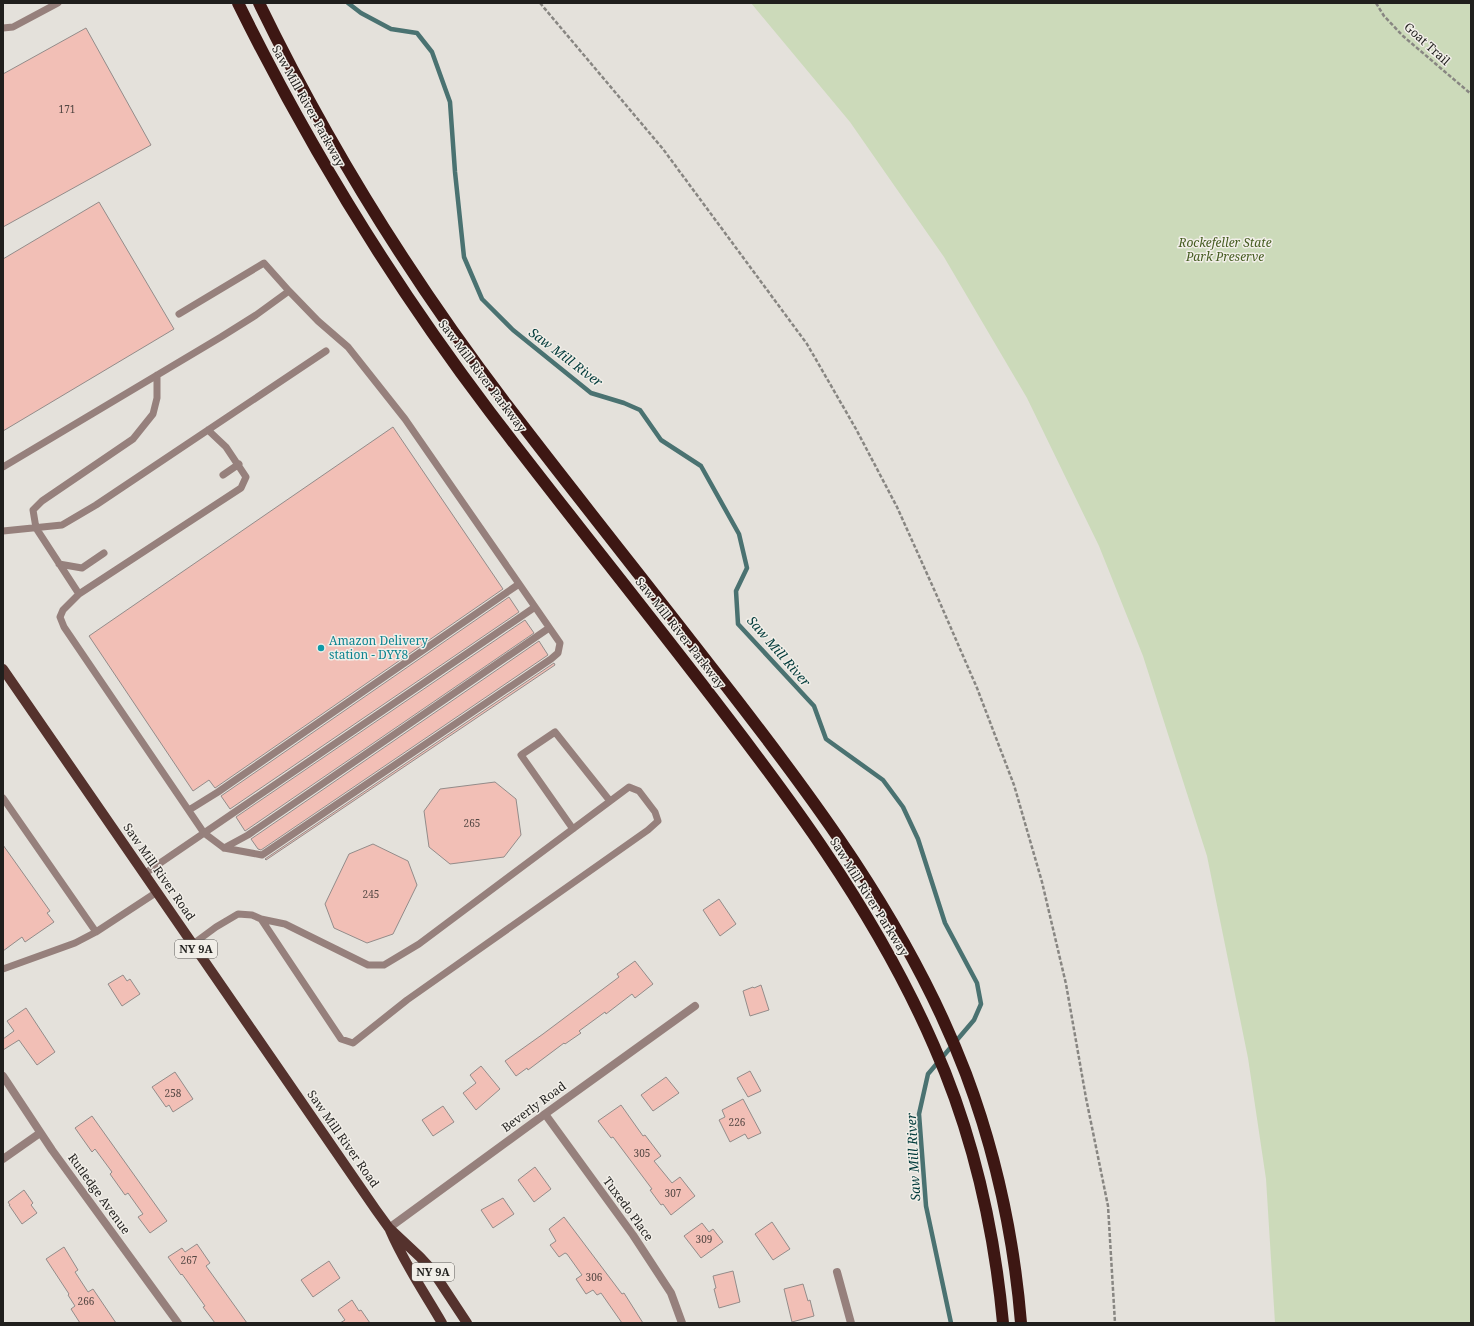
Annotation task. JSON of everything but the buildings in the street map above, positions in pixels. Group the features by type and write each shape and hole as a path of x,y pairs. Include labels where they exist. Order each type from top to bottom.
{"highway":[{"name":"Saw Mill River Parkway","path":"238,3 312,144 342,196 396,280 440,344 490,412 732,723 788,798 845,881 872,926 911,996 952,1088 970,1144 985,1203 998,1274 1003,1323"},
{"name":"Saw Mill River Parkway","path":"259,3 295,75 328,135 359,188 412,271 505,402 736,698 816,806 890,918 928,988 947,1029 964,1070 988,1139 1003,1197 1016,1271 1021,1323"}],"main road":[{"name":"Saw Mill River Road","path":"3,669 389,1228 399,1251 442,1323"},
{"name":"Saw Mill River Road","path":"389,1228 432,1270 467,1323"}],"street":[{"name":"Beverly Road","path":"389,1228 544,1114 695,1006"},
{"name":"Rutledge Avenue","path":"3,1076 40,1133 178,1323"},
{"name":"Tuxedo Place","path":"544,1114 633,1235 671,1293 682,1323"},
{"path":"3,1159 40,1133"},
{"path":"838,1272 851,1323"}],"lane":[{"path":"3,28 13,27 58,3"},
{"path":"179,314 264,262 318,321 348,347 400,413 560,643 558,654 551,659 262,855 224,848 204,832 64,627 60,617 63,610 79,594 241,488 246,477 239,464 226,446 208,430"},
{"path":"3,467 250,319 289,291"},
{"path":"3,531 62,525 96,505 326,351"},
{"path":"79,594 36,528 33,510 133,439 153,414 157,398 158,375"},
{"path":"223,475 239,464"},
{"path":"59,564 82,568 104,553"},
{"path":"189,810 218,792 519,584"},
{"path":"144,874 535,607"},
{"path":"224,848 254,830 550,628"},
{"path":"573,829 521,755 555,732 610,801"},
{"path":"193,944 238,914 252,915 261,919 285,924 368,965 384,965 419,944 629,788 639,791 655,812 658,821 648,830 407,1000 353,1043 341,1039 261,919"},
{"path":"3,798 96,932"},
{"path":"3,969 75,943 96,932 157,892"}],"path":[{"path":"540,3 663,149 806,344 856,429 896,506 937,596 977,688 1014,785 1042,882 1066,984 1086,1098 1108,1206 1115,1323"},
{"name":"Goat Trail","path":"1376,3 1384,16 1403,36 1471,94"}],"green space":[{"name":"Rockefeller State Park Preserve","path":"751,3 1471,3 1471,1323 1275,1323 1266,1179 1248,1058 1207,856 1143,656 1099,546 1027,398 944,257 850,122"}],"waterway":[{"name":"Saw Mill River","path":"348,3 361,13 391,29 417,33 432,52 450,102 455,172 464,257 482,299 513,330 591,393 624,403 640,410 661,440 701,466 739,534 747,568 736,591 738,624 814,706 826,739 883,780 903,807 918,839 945,923 977,983 981,1004 974,1020 928,1074 919,1114 926,1206 951,1323"}],"place":[{"name":"Amazon Delivery station - DYY8","path":"321,648"}]}
